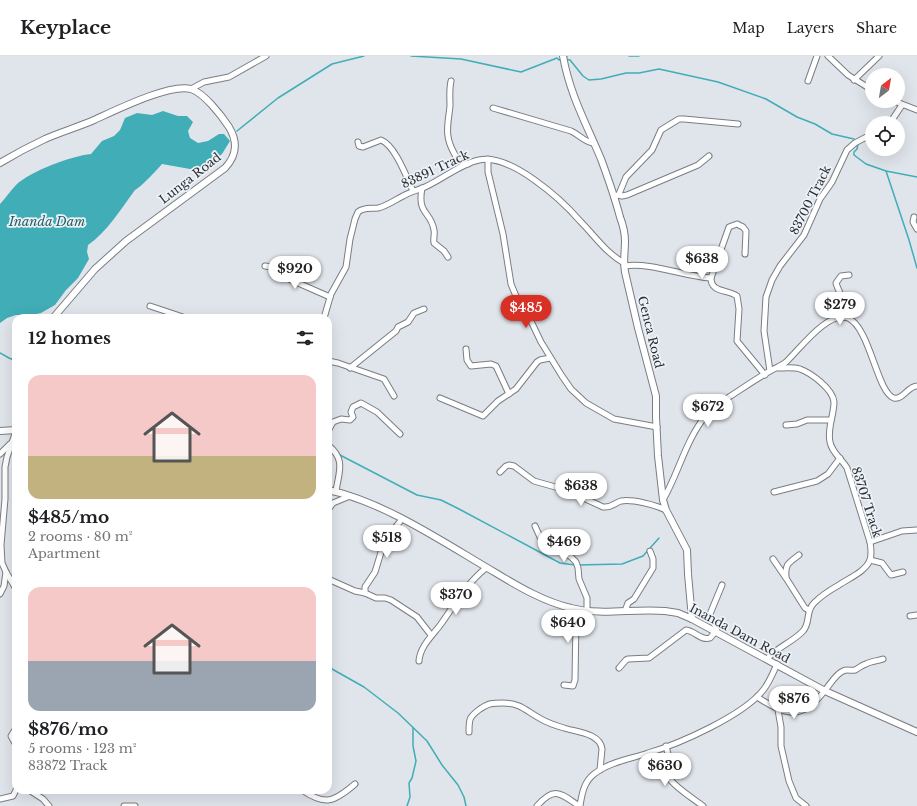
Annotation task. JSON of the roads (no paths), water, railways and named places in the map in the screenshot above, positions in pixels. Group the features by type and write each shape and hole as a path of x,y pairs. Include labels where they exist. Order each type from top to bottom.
{"street":[{"path":"0,163 21,150 130,104 179,88 191,89 204,82 229,77 266,56"},
{"name":"Genca Road","path":"563,56 572,92 616,197 625,240 624,264 638,328 656,396 660,478 663,500 666,510 687,550 692,619"},
{"path":"808,81 817,56"},
{"path":"828,56 854,80 865,86"},
{"path":"854,80 879,56"},
{"path":"451,81 449,88 450,105 447,129 448,141 460,162 463,164 471,163"},
{"name":"Lunga Road","path":"56,314 95,269 126,242 225,168 233,157 236,145 232,132 213,106 191,89"},
{"path":"905,106 917,110"},
{"path":"493,108 571,131 586,142 593,143"},
{"path":"616,197 626,177 654,147 661,130 679,119 738,124"},
{"name":"83700 Track","path":"770,371 764,331 766,297 772,280 780,266 804,235 820,199 832,182 847,150 855,143 865,138"},
{"path":"358,142 359,146 363,147 381,140 385,142 392,150 413,191"},
{"path":"616,197 627,195 698,165 709,156"},
{"name":"83891 Track","path":"325,314 330,297 346,267 350,239 358,212 364,209 384,207 413,191 481,159 500,161 513,167 542,186 575,215 608,252 624,264"},
{"path":"488,159 488,172 503,234 511,284 550,358 571,389 586,403 614,420 657,427"},
{"path":"422,188 420,203 433,226 434,243 444,251 448,257"},
{"path":"914,217 913,222 917,229"},
{"path":"745,254 746,231 743,227 737,224 729,227 711,278 711,282 713,287 733,293 737,296 737,341 765,375"},
{"path":"624,264 640,265 693,276 711,278"},
{"path":"265,266 272,267 288,279 330,297"},
{"path":"844,317 846,312 845,303 839,294 836,283 841,276 849,275"},
{"path":"150,306 174,314"},
{"path":"350,368 396,331 398,327 408,322 414,313 424,309"},
{"path":"663,500 683,456 697,429 707,414 713,408 777,368 822,326 836,319 844,317 852,321 862,335 884,388 888,394 894,398 898,398 912,387 917,386"},
{"path":"466,349 467,360 471,366 491,364 496,366 509,394"},
{"path":"440,398 465,408 481,417 484,416 498,401 520,384 537,362 550,358"},
{"path":"332,362 384,379 394,396"},
{"name":"83707 Track","path":"777,368 792,368 804,371 817,379 833,396 834,401 830,442 835,453 844,462 850,475 870,542 870,560"},
{"path":"332,424 333,422 341,420 350,420 353,417 351,412 353,407 361,403 377,412 400,434"},
{"path":"786,425 797,424 807,420 831,420"},
{"path":"0,454 12,442"},
{"path":"12,442 5,467 5,499 1,531 2,556 6,572 12,582"},
{"path":"332,450 340,460 336,492"},
{"path":"774,492 818,480 828,474 840,458"},
{"path":"500,472 506,466 514,466 534,481 566,490 603,507 609,507 623,501 654,504 666,510"},
{"name":"Inanda Dam Road","path":"332,491 350,496 402,519 528,591 554,602 574,609 587,611 665,611 678,613 716,631 825,691 917,732"},
{"path":"332,504 350,496"},
{"path":"365,592 366,587 375,572 382,549 402,519"},
{"path":"535,526 540,537 571,557 578,565 579,579 587,598 587,611"},
{"path":"870,542 902,530 917,530"},
{"path":"625,611 628,603 634,599 653,568 653,559 650,551"},
{"path":"786,578 785,569 787,564 798,555"},
{"path":"773,559 805,608 808,610"},
{"path":"767,659 776,650 805,630 808,622 808,610 815,602 862,570 870,560 882,563 891,575 903,572"},
{"path":"419,661 420,654 431,635 473,579 486,568"},
{"path":"0,594 4,586 6,572"},
{"path":"332,581 355,591 365,592 374,597 391,600 417,617 431,635"},
{"path":"619,668 628,659 649,658 686,630 690,630 706,639 710,638 716,631 717,627 710,618 710,614 722,585"},
{"path":"564,685 572,686 575,680 576,625 574,609"},
{"path":"910,616 917,615"},
{"path":"757,697 778,710 795,712 802,711 814,704 831,682 843,671 855,670 866,663 884,659"},
{"path":"537,806 549,796 555,793 560,793 580,806 585,784 588,779 600,770 691,736 744,709 764,689 777,664"},
{"path":"469,732 470,718 473,714 488,704 516,704 542,720 568,730 585,733 596,739 602,746 600,770"},
{"path":"778,710 782,746 789,781 796,798 806,806"},
{"path":"666,746 668,754 662,764 665,773 685,792 703,806"},
{"path":"306,794 310,799 318,803 327,804 333,802 355,784"},
{"path":"0,799 13,796 14,794"},
{"path":"35,794 49,806"},
{"path":"124,806 135,806"}],"water":[{"name":"Inanda Dam","path":"163,111 178,116 187,116 193,122 188,131 190,138 198,143 208,141 219,134 224,134 230,141 222,154 205,167 190,169 162,164 135,190 108,227 88,245 87,252 89,259 78,278 66,290 55,305 36,314 12,314 12,316 0,323 0,204 16,185 31,175 62,161 91,154 102,141 114,136 120,130 125,118 137,113 152,115"}],"waterway":[{"path":"237,131 278,98 332,64 364,56"},
{"path":"411,56 461,59 521,72 557,58 559,60 562,59"},
{"path":"567,56 565,59 570,60 583,76 589,80 659,69 718,82 766,99 797,117 815,124 832,134 854,139"},
{"path":"629,56 639,56"},
{"path":"858,144 854,155 866,164 886,171 917,177"},
{"path":"886,171 917,268"},
{"path":"0,353 12,359"},
{"path":"338,454 417,495 441,500 560,563 575,565"},
{"path":"578,565 622,564 643,556 659,538"},
{"path":"332,669 364,687 398,713 427,741 442,765 458,785 464,797 466,806"},
{"path":"407,806 410,797 409,783 412,778 416,761 413,746 413,728"}]}
